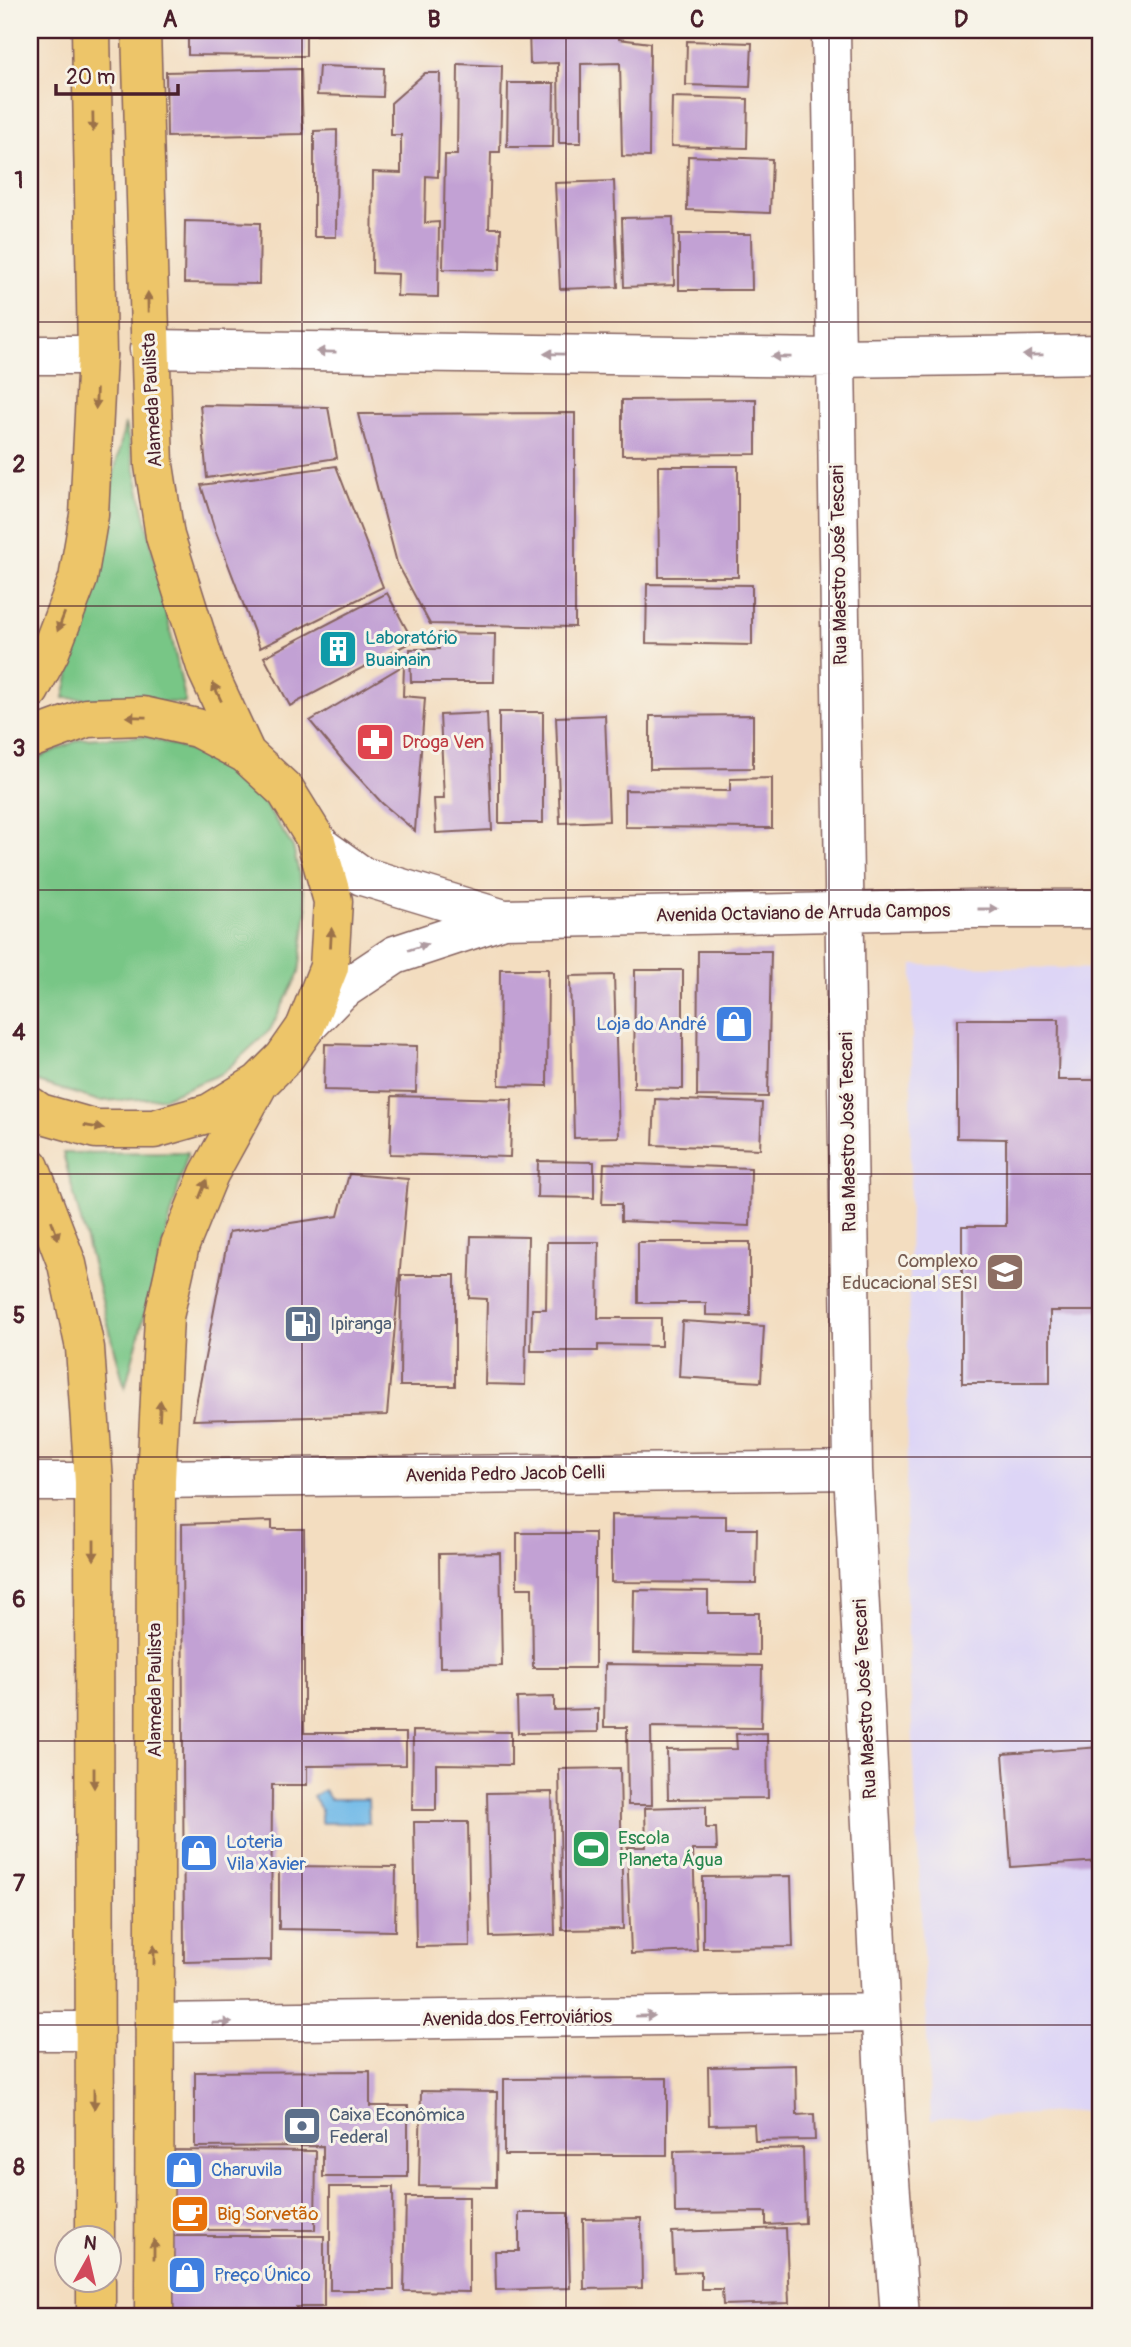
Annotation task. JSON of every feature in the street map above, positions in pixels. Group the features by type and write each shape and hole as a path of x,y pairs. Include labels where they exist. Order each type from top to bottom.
{"main road":[{"path":"30,690 50,652 78,579 89,515 97,355 91,30"},
{"name":"Alameda Paulista","path":"141,30 153,465 165,536 207,670 246,754"},
{"path":"30,739 87,718 143,716 197,728 246,754 286,791 315,838 333,901 329,967 305,1028 284,1058 259,1083 209,1113 154,1129 96,1129 40,1112 30,1106"},
{"name":"Alameda Paulista","path":"154,2317 156,1479 164,1317 180,1245 209,1174 259,1083"},
{"path":"30,1167 67,1264 82,1336 94,1482 95,2224"},
{"path":"96,2294 96,2317"}],"street":[{"name":"Rua Maestro José Tescari","path":"831,30 853,1470 880,2013 900,2317"},
{"path":"149,349 835,358 1101,354"},
{"path":"30,355 97,355"},
{"name":"Avenida Octaviano de Arruda Campos","path":"315,838 323,848 362,876 504,919"},
{"name":"Avenida Octaviano de Arruda Campos","path":"305,1028 341,991 396,955 504,919 1101,909"},
{"name":"Avenida Pedro Jacob Celli","path":"156,1479 853,1470"},
{"path":"30,1482 94,1482"},
{"name":"Avenida dos Ferroviários","path":"153,2024 880,2013"},
{"path":"30,2031 94,2031"}],"shaded area":[{"name":"Complexo Educacional SESI","path":"913,965 1101,969 1101,2110 931,2120 905,1576"}],"green space":[{"path":"125,424 186,703 64,698"},
{"path":"145,736 206,756 258,794 293,847 307,910 299,973 270,1030 223,1073 163,1098 99,1101 38,1082 30,1076 30,761 81,739"},
{"path":"188,1152 125,1388 63,1153"}],"water":[{"path":"324,1790 330,1799 368,1799 369,1823 321,1823 321,1809 313,1797"}],"building":[{"path":"188,30 306,30 306,56 188,55"},
{"path":"317,30 361,30 361,34 317,35"},
{"path":"529,30 619,30 619,39 650,43 649,157 622,156 620,63 581,64 581,143 559,143 558,63 530,64"},
{"path":"687,41 752,43 750,87 686,85"},
{"path":"458,64 502,66 500,152 491,152 489,228 501,228 500,270 443,269 445,155 457,155"},
{"path":"319,66 384,68 383,97 317,95"},
{"path":"301,69 303,134 167,137 166,72"},
{"path":"425,73 440,73 438,177 426,176 425,223 439,222 438,297 397,296 398,274 372,273 373,172 401,173 401,135 391,135 391,103"},
{"path":"508,83 554,83 553,147 507,147"},
{"path":"672,97 748,99 747,148 671,146"},
{"path":"337,130 336,237 314,237 314,131"},
{"path":"688,156 772,159 770,213 687,210"},
{"path":"614,181 618,287 560,289 555,183"},
{"path":"673,217 674,285 624,287 622,218"},
{"path":"185,221 260,223 259,284 184,283"},
{"path":"679,234 751,234 752,290 679,290"},
{"path":"756,399 756,454 622,455 622,400"},
{"path":"200,405 328,407 337,458 207,478"},
{"path":"575,413 575,627 430,624 397,563 358,414"},
{"path":"336,466 383,587 260,648 201,485"},
{"path":"658,466 738,466 738,577 659,577"},
{"path":"647,584 752,585 752,645 646,643"},
{"name":"Laboratório Buainain","path":"387,593 413,641 290,706 264,657"},
{"path":"439,633 495,634 494,682 411,682 410,649 439,649"},
{"name":"Droga Ven","path":"404,665 403,696 425,698 415,831 382,803 310,721"},
{"path":"499,712 543,712 543,823 499,823"},
{"path":"487,713 492,830 436,833 434,799 444,799 440,715"},
{"path":"605,715 609,821 560,823 556,717"},
{"path":"753,715 753,768 650,769 650,716"},
{"path":"772,778 772,828 625,827 625,790 730,791 730,779"},
{"name":"Loja do André","path":"698,951 771,951 768,1097 697,1096"},
{"path":"500,969 548,969 547,1086 499,1085"},
{"path":"635,970 683,970 683,1089 634,1088"},
{"name":"Loja do André","path":"614,975 619,1137 574,1138 570,976"},
{"path":"957,1019 1059,1019 1058,1080 1101,1080 1101,1311 1050,1311 1050,1383 962,1383 962,1226 1006,1226 1006,1139 957,1138"},
{"path":"325,1044 417,1046 416,1092 324,1090"},
{"path":"392,1096 512,1099 510,1157 390,1154"},
{"path":"655,1099 762,1103 760,1149 653,1145"},
{"path":"538,1161 594,1162 594,1198 537,1197"},
{"path":"604,1163 751,1168 750,1226 621,1221 621,1204 602,1204"},
{"name":"Ipiranga","path":"349,1174 408,1179 387,1415 193,1420 229,1232 338,1216"},
{"path":"471,1236 528,1237 525,1385 485,1384 487,1299 469,1298"},
{"path":"547,1242 599,1242 598,1318 661,1318 661,1346 598,1345 598,1351 531,1351 532,1309 546,1309"},
{"path":"638,1242 750,1242 750,1316 706,1315 706,1303 638,1303"},
{"path":"401,1275 455,1275 455,1386 400,1386"},
{"path":"682,1321 764,1326 761,1382 679,1377"},
{"path":"611,1515 726,1516 726,1529 757,1529 756,1583 611,1582"},
{"path":"272,1521 272,1529 304,1529 304,1733 406,1733 406,1765 307,1766 307,1785 272,1785 271,1960 184,1962 182,1524"},
{"path":"517,1533 595,1533 595,1668 533,1668 532,1588 517,1588"},
{"path":"500,1553 502,1666 440,1667 439,1554"},
{"path":"634,1590 708,1591 708,1613 759,1613 759,1655 633,1653"},
{"path":"605,1664 762,1666 761,1728 651,1727 652,1805 628,1805 627,1727 604,1727"},
{"path":"554,1697 554,1710 598,1709 598,1732 518,1733 517,1698"},
{"path":"413,1731 511,1732 511,1765 436,1764 436,1810 412,1810"},
{"path":"767,1733 768,1798 668,1799 667,1750 737,1749 736,1734"},
{"path":"1101,1747 1101,1861 1011,1867 1003,1754"},
{"path":"30,1766 36,1766 34,1838 30,1838"},
{"name":"Escola Planeta Água","path":"620,1768 623,1929 562,1930 559,1769"},
{"path":"552,1792 555,1935 490,1937 487,1793"},
{"path":"706,1806 706,1828 716,1828 717,1850 693,1850 697,1951 631,1954 627,1847 646,1847 645,1808"},
{"path":"414,1822 468,1822 470,1946 416,1947"},
{"path":"279,1866 396,1867 395,1931 279,1929"},
{"path":"791,1876 793,1947 703,1948 703,1877"},
{"path":"796,2065 797,2115 814,2114 815,2140 755,2141 754,2124 709,2125 708,2067"},
{"name":"Caixa Econômica Federal","path":"370,2071 370,2106 408,2106 408,2177 323,2177 323,2146 195,2147 195,2072"},
{"path":"667,2078 667,2155 504,2155 504,2079"},
{"path":"421,2091 497,2092 496,2187 419,2186"},
{"path":"803,2148 805,2223 766,2225 766,2212 675,2213 674,2151"},
{"path":"162,2150 316,2151 315,2230 161,2230"},
{"path":"32,2162 36,2245 30,2245"},
{"path":"330,2187 393,2187 394,2290 330,2290"},
{"path":"406,2197 469,2197 469,2292 404,2291"},
{"path":"519,2213 568,2213 570,2288 496,2290 495,2251 519,2251"},
{"path":"641,2218 642,2288 584,2289 583,2219"},
{"path":"786,2228 789,2303 723,2305 722,2289 701,2289 701,2271 674,2272 672,2232"},
{"path":"161,2236 324,2236 324,2307 296,2307 296,2317 174,2317 161,2303"}],"place":[{"name":"Laboratório Buainain","path":"338,649"},
{"name":"Droga Ven","path":"375,742"},
{"name":"Loja do André","path":"734,1024"},
{"name":"Complexo Educacional SESI","path":"1005,1272"},
{"name":"Ipiranga","path":"303,1324"},
{"name":"Escola Planeta Água","path":"591,1849"},
{"name":"Loteria Vila Xavier","path":"199,1853"},
{"name":"Caixa Econômica Federal","path":"302,2126"},
{"name":"Charuvila","path":"184,2170"},
{"name":"Big Sorvetão","path":"190,2214"},
{"name":"Preço Único","path":"187,2275"}]}
